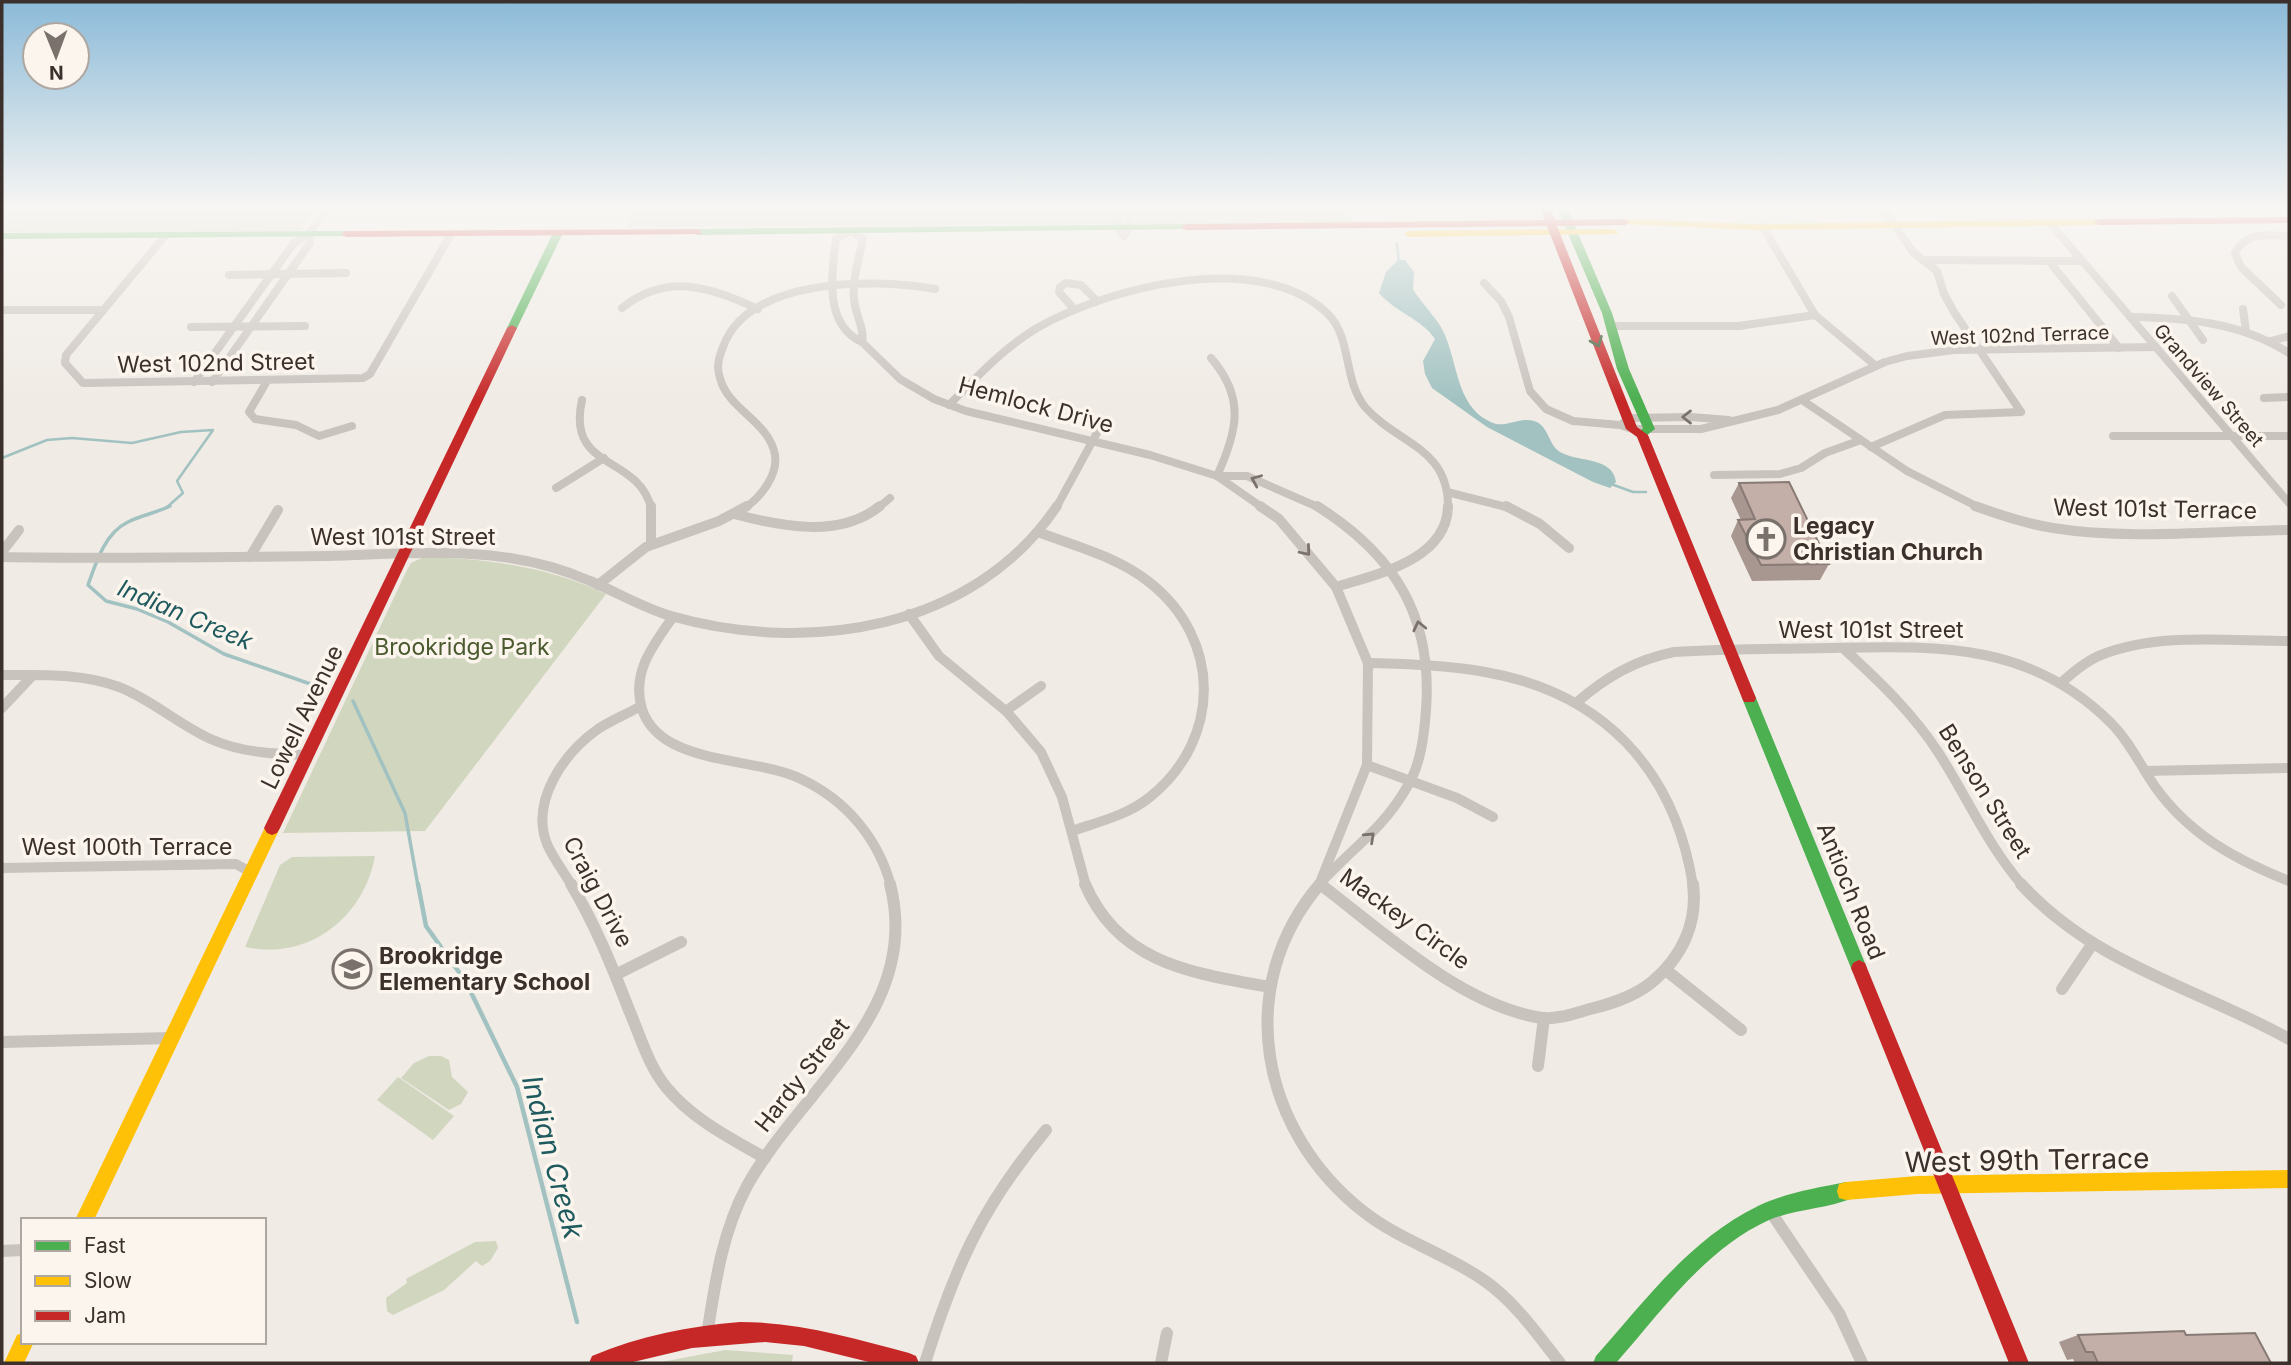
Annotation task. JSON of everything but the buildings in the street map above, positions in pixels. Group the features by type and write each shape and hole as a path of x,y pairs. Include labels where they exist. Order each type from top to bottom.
{"main road":[{"name":"Lowell Avenue","path":"85,1218 539,274"},
{"name":"Antioch Road","path":"1573,274 1729,649 2019,1363"},
{"name":"Antioch Road","path":"1589,274 1610,326 1636,425"},
{"name":"West 99th Terrace","path":"1603,1363 1680,1273 1707,1247 1735,1227 1803,1198 1831,1192 1945,1186 2289,1179"},
{"path":"599,1363 645,1347 707,1335 746,1332 789,1335 909,1363"},
{"path":"14,1363 23,1344"}],"street":[{"path":"2,310 103,310 133,274"},
{"path":"229,275 325,274"},
{"name":"West 102nd Street","path":"103,310 66,355 65,362 83,383 267,382 363,378 370,374 428,274"},
{"name":"Hemlock Drive","path":"831,274 830,285 834,306 844,329 851,337 862,342 900,379 949,405 987,417 1093,442 1217,476 1245,475 1321,508 1366,545 1388,569 1418,616 1427,665 1427,720 1411,781 1380,828 1320,884 1298,910 1281,943 1269,987 1266,1035 1273,1076 1290,1119 1311,1156 1352,1200 1381,1223 1463,1267 1502,1296 1560,1363"},
{"path":"854,274 853,307 856,320 864,333 862,342"},
{"path":"1788,274 1815,315 1876,366"},
{"path":"1871,447 1945,415 2021,412 1954,312 1938,274"},
{"path":"2059,274 2119,348"},
{"name":"Grandview Street","path":"2093,274 2289,503"},
{"path":"2247,274 2281,305"},
{"path":"194,382 271,275"},
{"path":"212,382 287,275"},
{"path":"949,405 1020,339 1096,300 1152,286 1221,280 1252,281 1298,293 1331,317 1339,332 1354,391 1376,418 1430,458 1446,483 1450,506 1446,521 1435,541 1411,560 1336,587"},
{"path":"1074,309 1059,292 1060,287 1066,283 1081,285 1096,300"},
{"name":"West 102nd Terrace","path":"1485,283 1501,301 1510,317 1530,391 1546,409 1573,421 1700,429 1767,413 1876,366 1933,352 2156,347"},
{"path":"598,585 651,544 704,528 734,514 765,488 776,461 773,442 729,395 718,371 722,348 729,335 758,309 791,293 830,285 907,284 935,289"},
{"path":"622,308 646,291 687,286 724,293 758,309"},
{"path":"2172,296 2203,340"},
{"path":"2243,309 2246,331"},
{"path":"1610,326 1755,324 1815,315"},
{"name":"West 102nd Terrace","path":"2130,317 2189,320 2246,331 2271,341 2289,353"},
{"path":"191,327 305,326"},
{"path":"2271,341 2289,335"},
{"path":"1211,358 1233,393 1238,421 1234,438 1217,476"},
{"path":"267,382 249,412 255,419 295,423 311,429 319,436 352,426"},
{"path":"2264,398 2289,397"},
{"path":"582,400 577,419 579,436 587,447 641,486 649,497 652,516 651,544"},
{"name":"West 101st Terrace","path":"1802,400 1936,490 1962,503 2005,518 2042,527 2098,533 2289,530"},
{"name":"West 101st Street","path":"2,555 79,559 492,555 532,562 598,585 673,617 715,628 777,634 839,631 909,614 944,601 990,576 1018,555 1054,512 1104,421"},
{"path":"2113,436 2289,436"},
{"path":"1714,475 1780,474 1801,468 1825,453 1861,440"},
{"path":"556,488 604,458"},
{"name":"Hemlock Drive","path":"1217,476 1279,519 1336,587 1368,663 1367,765 1320,884"},
{"path":"1447,492 1481,498 1515,509 1534,519 1569,548"},
{"path":"734,514 785,527 825,526 860,517 890,498"},
{"path":"250,557 278,510"},
{"name":"West 101st Street","path":"2,555 19,530"},
{"path":"1038,532 1112,561 1150,583 1184,618 1202,658 1205,677 1205,703 1197,731 1173,774 1149,798 1130,809 1072,831"},
{"path":"909,614 942,659 1007,710 1027,732 1056,778 1090,897 1109,924 1130,944 1173,967 1269,987"},
{"path":"640,706 637,686 640,670 651,647 673,617"},
{"path":"2061,683 2088,661 2121,648 2173,643 2289,641"},
{"name":"Benson Street","path":"1843,648 1890,692 1916,722 1939,753 2001,862 2025,889 2093,943 2142,972 2260,1022 2289,1039"},
{"name":"West 101st Street","path":"1576,703 1598,683 1630,663 1674,652 1729,649 1964,648 2012,660 2061,683 2084,698 2113,725 2170,806 2208,842 2240,860 2289,881"},
{"name":"Mackey Circle","path":"1320,884 1444,977 1506,1007 1544,1018 1617,1003 1655,983 1667,971 1683,946 1691,925 1694,896 1689,866 1673,814 1659,781 1643,757 1609,723 1544,688 1493,672 1462,666 1368,663"},
{"path":"2,675 81,678 117,686 141,696 215,740 260,753 309,755"},
{"path":"2,708 33,675"},
{"path":"1007,710 1041,686"},
{"name":"Craig Drive","path":"640,706 597,730 570,753 551,781 544,800 542,822 547,844 596,924 650,1062 665,1086 688,1110 710,1126 765,1158"},
{"name":"Hardy Street","path":"640,706 652,729 679,748 704,756 773,768 800,778 837,801 858,820 886,865 893,888 896,914 891,965 872,1017 841,1063 765,1158 740,1200 715,1278 707,1335"},
{"path":"1367,765 1457,798 1493,817"},
{"path":"2145,771 2289,768"},
{"name":"West 100th Terrace","path":"2,868 236,864 252,873"},
{"name":"Craig Drive","path":"617,974 681,942"},
{"path":"2062,989 2093,943"},
{"path":"1667,971 1741,1030"},
{"path":"1538,1066 1544,1018"},
{"path":"2,1042 172,1038"},
{"path":"925,1363 955,1274 978,1226 999,1191 1046,1130"},
{"path":"1770,1211 1839,1313 1862,1363"},
{"path":"2,1251 21,1250"},
{"path":"1161,1363 1167,1333"}],"green space":[{"name":"Brookridge Park","path":"424,557 517,566 562,577 606,594 425,831 283,833 406,572 411,563"},
{"path":"375,856 369,878 359,898 330,930 291,947 269,950 245,947 280,865 292,857"},
{"path":"429,1056 441,1056 449,1060 452,1077 468,1092 461,1104 449,1110 401,1078 414,1063"},
{"path":"398,1077 454,1116 433,1140 377,1100"},
{"path":"496,1241 498,1248 490,1261 482,1266 476,1261 444,1290 393,1315 387,1311 386,1298 407,1283 406,1279 475,1242"},
{"path":"725,1350 793,1355 792,1363 656,1363"}],"water":[{"path":"1385,274 1414,274 1413,289 1446,337 1464,394 1471,407 1496,424 1534,421 1543,427 1557,450 1569,456 1602,464 1614,474 1616,482 1610,488 1593,482 1487,427 1432,388 1425,374 1423,361 1435,339 1423,326 1379,293"}],"waterway":[{"name":"Indian Creek","path":"2,458 47,440 72,438 132,443 181,432 213,430 177,481 183,493 167,507"},
{"path":"1611,484 1633,492 1646,492"},
{"name":"Indian Creek","path":"167,507 128,522 113,533 102,549 88,585 106,601 137,609 168,622 224,654 325,689"},
{"name":"Indian Creek","path":"353,701 405,813 418,886"},
{"name":"Indian Creek","path":"418,884 426,926 466,982 517,1087 577,1322"}],"traffic: fast":[{"path":"512,328 538,274"},
{"path":"1590,274 1607,313 1623,369 1649,429 1642,435"},
{"path":"1749,698 1859,968"},
{"path":"1603,1363 1681,1275 1733,1230 1764,1213 1802,1200 1846,1191"}],"traffic: slow":[{"path":"85,1218 272,828"},
{"path":"1846,1191 1917,1185 2289,1179"},
{"path":"14,1363 23,1344"}],"traffic: jam":[{"path":"1571,274 1632,429 1642,435 1749,698"},
{"path":"272,828 512,328"},
{"path":"1859,968 2019,1363"},
{"path":"599,1363 669,1342 740,1332 789,1334 819,1339 909,1363"}],"place":[{"name":"Legacy Christian Church","path":"1766,539"},
{"name":"Brookridge Elementary School","path":"352,969"}]}
